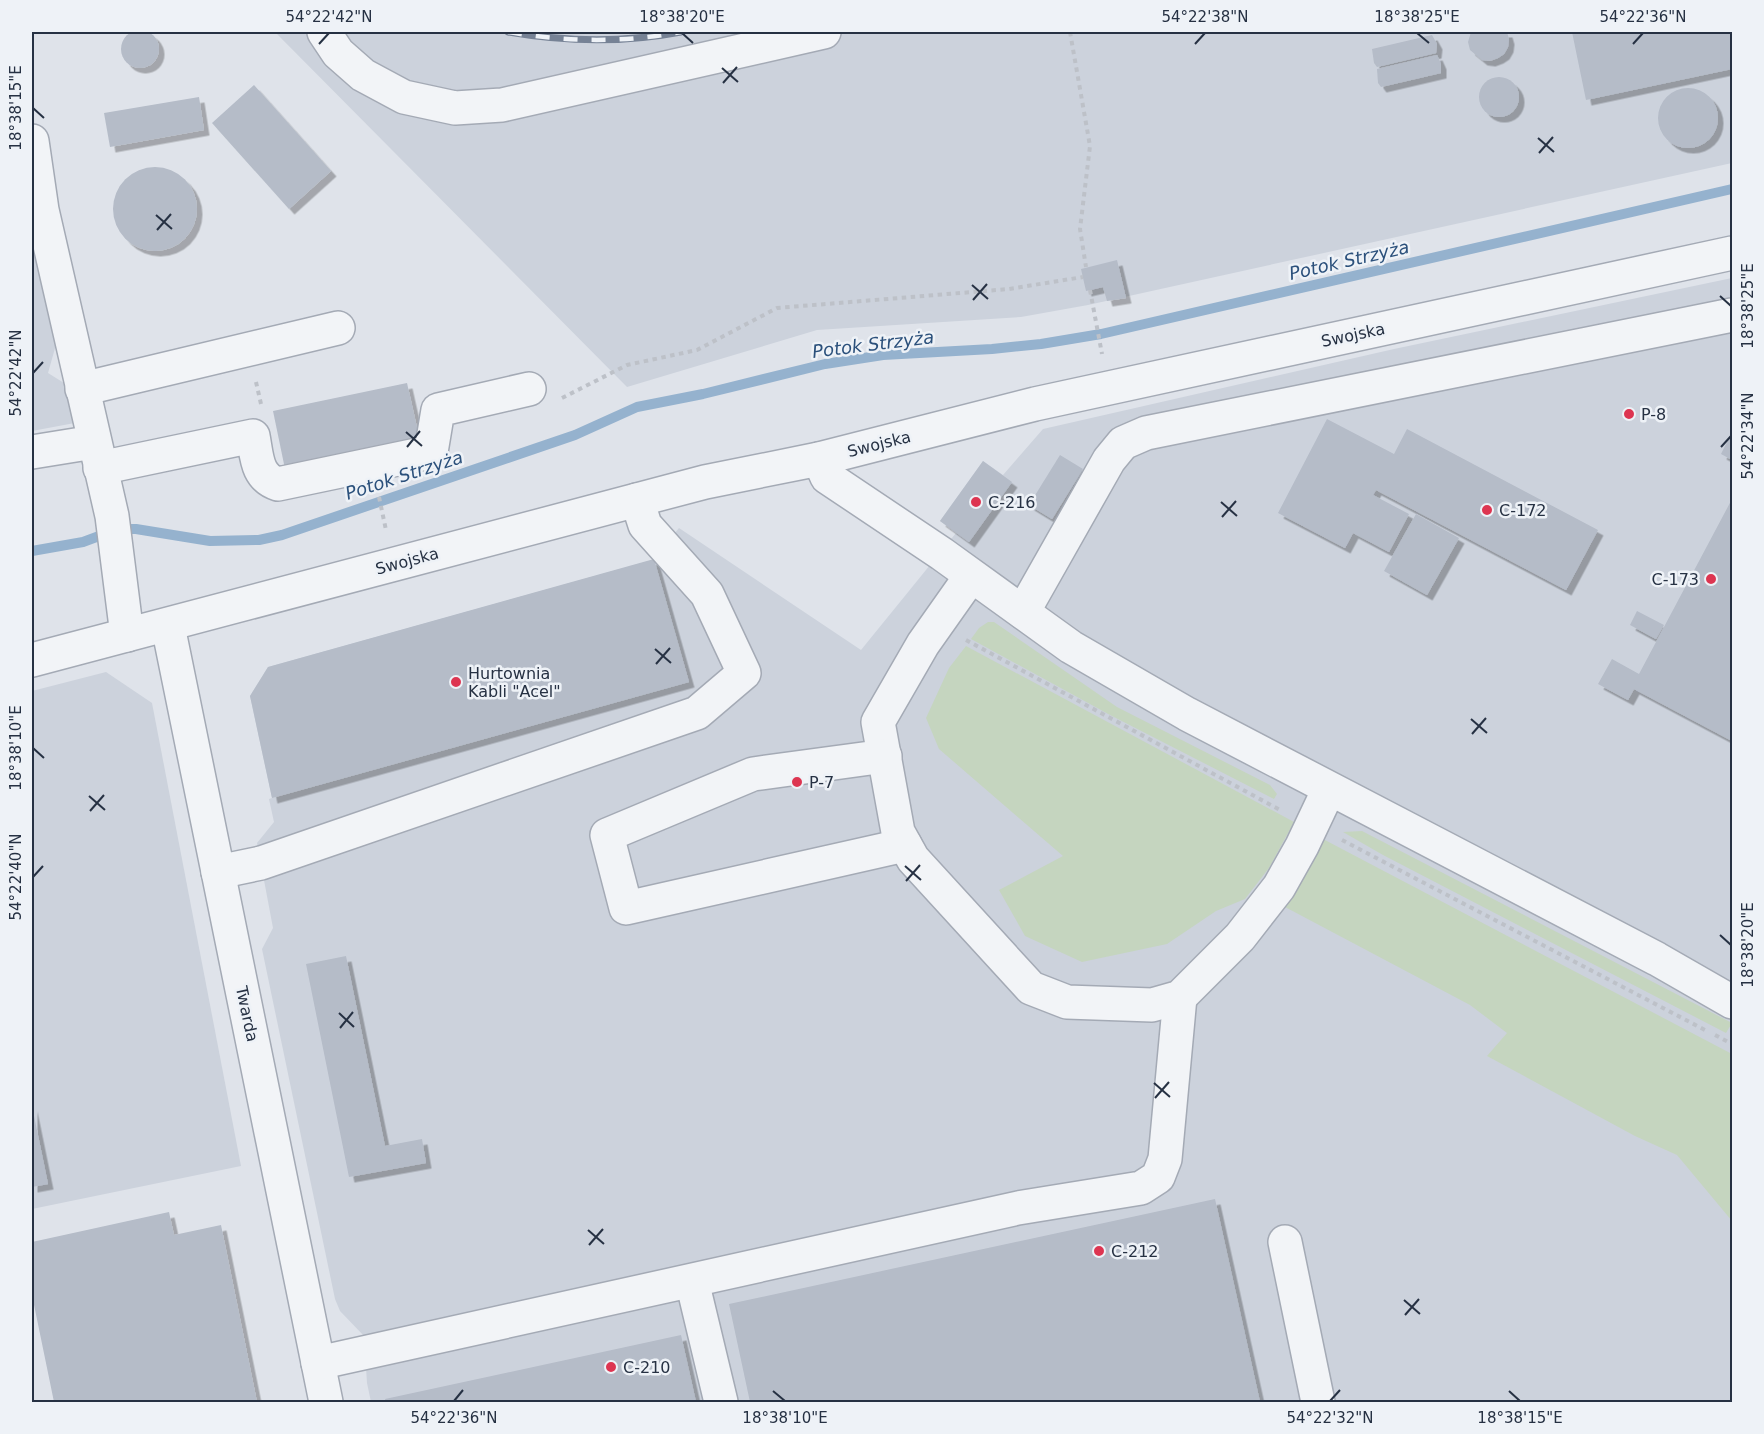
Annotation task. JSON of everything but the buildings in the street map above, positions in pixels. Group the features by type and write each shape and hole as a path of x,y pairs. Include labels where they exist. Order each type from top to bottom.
{"street":[{"path":"324,32 338,53 363,75 404,98 455,108 502,105 824,32"},
{"path":"32,141 42,210 115,531 127,635"},
{"name":"Swojska","path":"32,660 168,626 705,482 819,459 1035,404 1732,253"},
{"path":"1023,612 1109,460 1123,443 1138,436 1732,315"},
{"path":"82,389 338,328"},
{"path":"32,452 97,455 253,436 261,473 268,481 278,484 430,452 438,410 529,389"},
{"path":"819,459 827,477 1071,647 1187,714 1657,959 1732,1002"},
{"path":"218,872 261,863 697,713 744,673 707,594 645,525 637,500"},
{"path":"971,576 923,644 878,722 898,832 913,859 1031,988 1067,1002 1152,1005 1180,997 1240,937 1279,887 1302,846 1329,789"},
{"name":"Twarda","path":"168,626 326,1402"},
{"path":"885,756 753,774 607,835 626,908 905,845"},
{"path":"318,1363 1018,1208 1141,1188 1158,1177 1165,1159 1180,997"},
{"path":"1285,1242 1318,1402"},
{"path":"692,1281 721,1402"}],"path":[{"path":"1070,32 1090,146 1080,229 1086,267"},
{"path":"529,389 559,399 627,365 697,351 777,308 1009,289 1083,277"},
{"path":"1090,290 1102,354"},
{"path":"249,350 264,415"}],"shaded area":[{"path":"275,32 1732,32 1732,163 1088,305 1021,317 817,330 627,387"},
{"path":"32,227 59,334 48,373 72,388 80,422 32,431"},
{"path":"1732,278 1732,1402 371,1402 367,1383 364,1336 340,1311 335,1299 262,949 273,928 257,843 274,822 269,799 272,798 250,696 268,667 653,560 679,528 861,650 956,533 940,521 983,461 1003,475 1043,429 1394,349"},
{"path":"106,672 152,703 241,1166 32,1209 32,691"}],"green space":[{"path":"988,622 994,622 1117,707 1270,785 1277,794 1274,799 1110,715 971,639 979,628"},
{"path":"966,646 1294,822 1269,868 1245,899 1216,911 1167,944 1082,962 1025,936 999,890 1063,856 939,749 926,718 949,668"},
{"path":"1362,831 1732,1023 1726,1033 1343,832"},
{"path":"1323,839 1732,1054 1732,1221 1677,1155 1635,1136 1487,1056 1507,1033 1470,1005 1285,907"}],"waterway":[{"name":"Potok Strzyża","path":"32,551 83,542 118,529 136,529 210,541 259,540 282,535 575,435 637,407 703,394 825,364 883,355 1041,344 1101,334 1732,189"}],"railway":[{"path":"508,32 551,38 594,40 638,38 681,32"}],"place":[{"name":"P-8","path":"1629,414"},
{"name":"C-216","path":"976,502"},
{"name":"C-172","path":"1487,510"},
{"name":"C-173","path":"1711,579"},
{"name":"Hurtownia Kabli \"Acel\"","path":"456,682"},
{"name":"P-7","path":"797,782"},
{"name":"C-212","path":"1099,1251"},
{"name":"C-210","path":"611,1367"}]}
